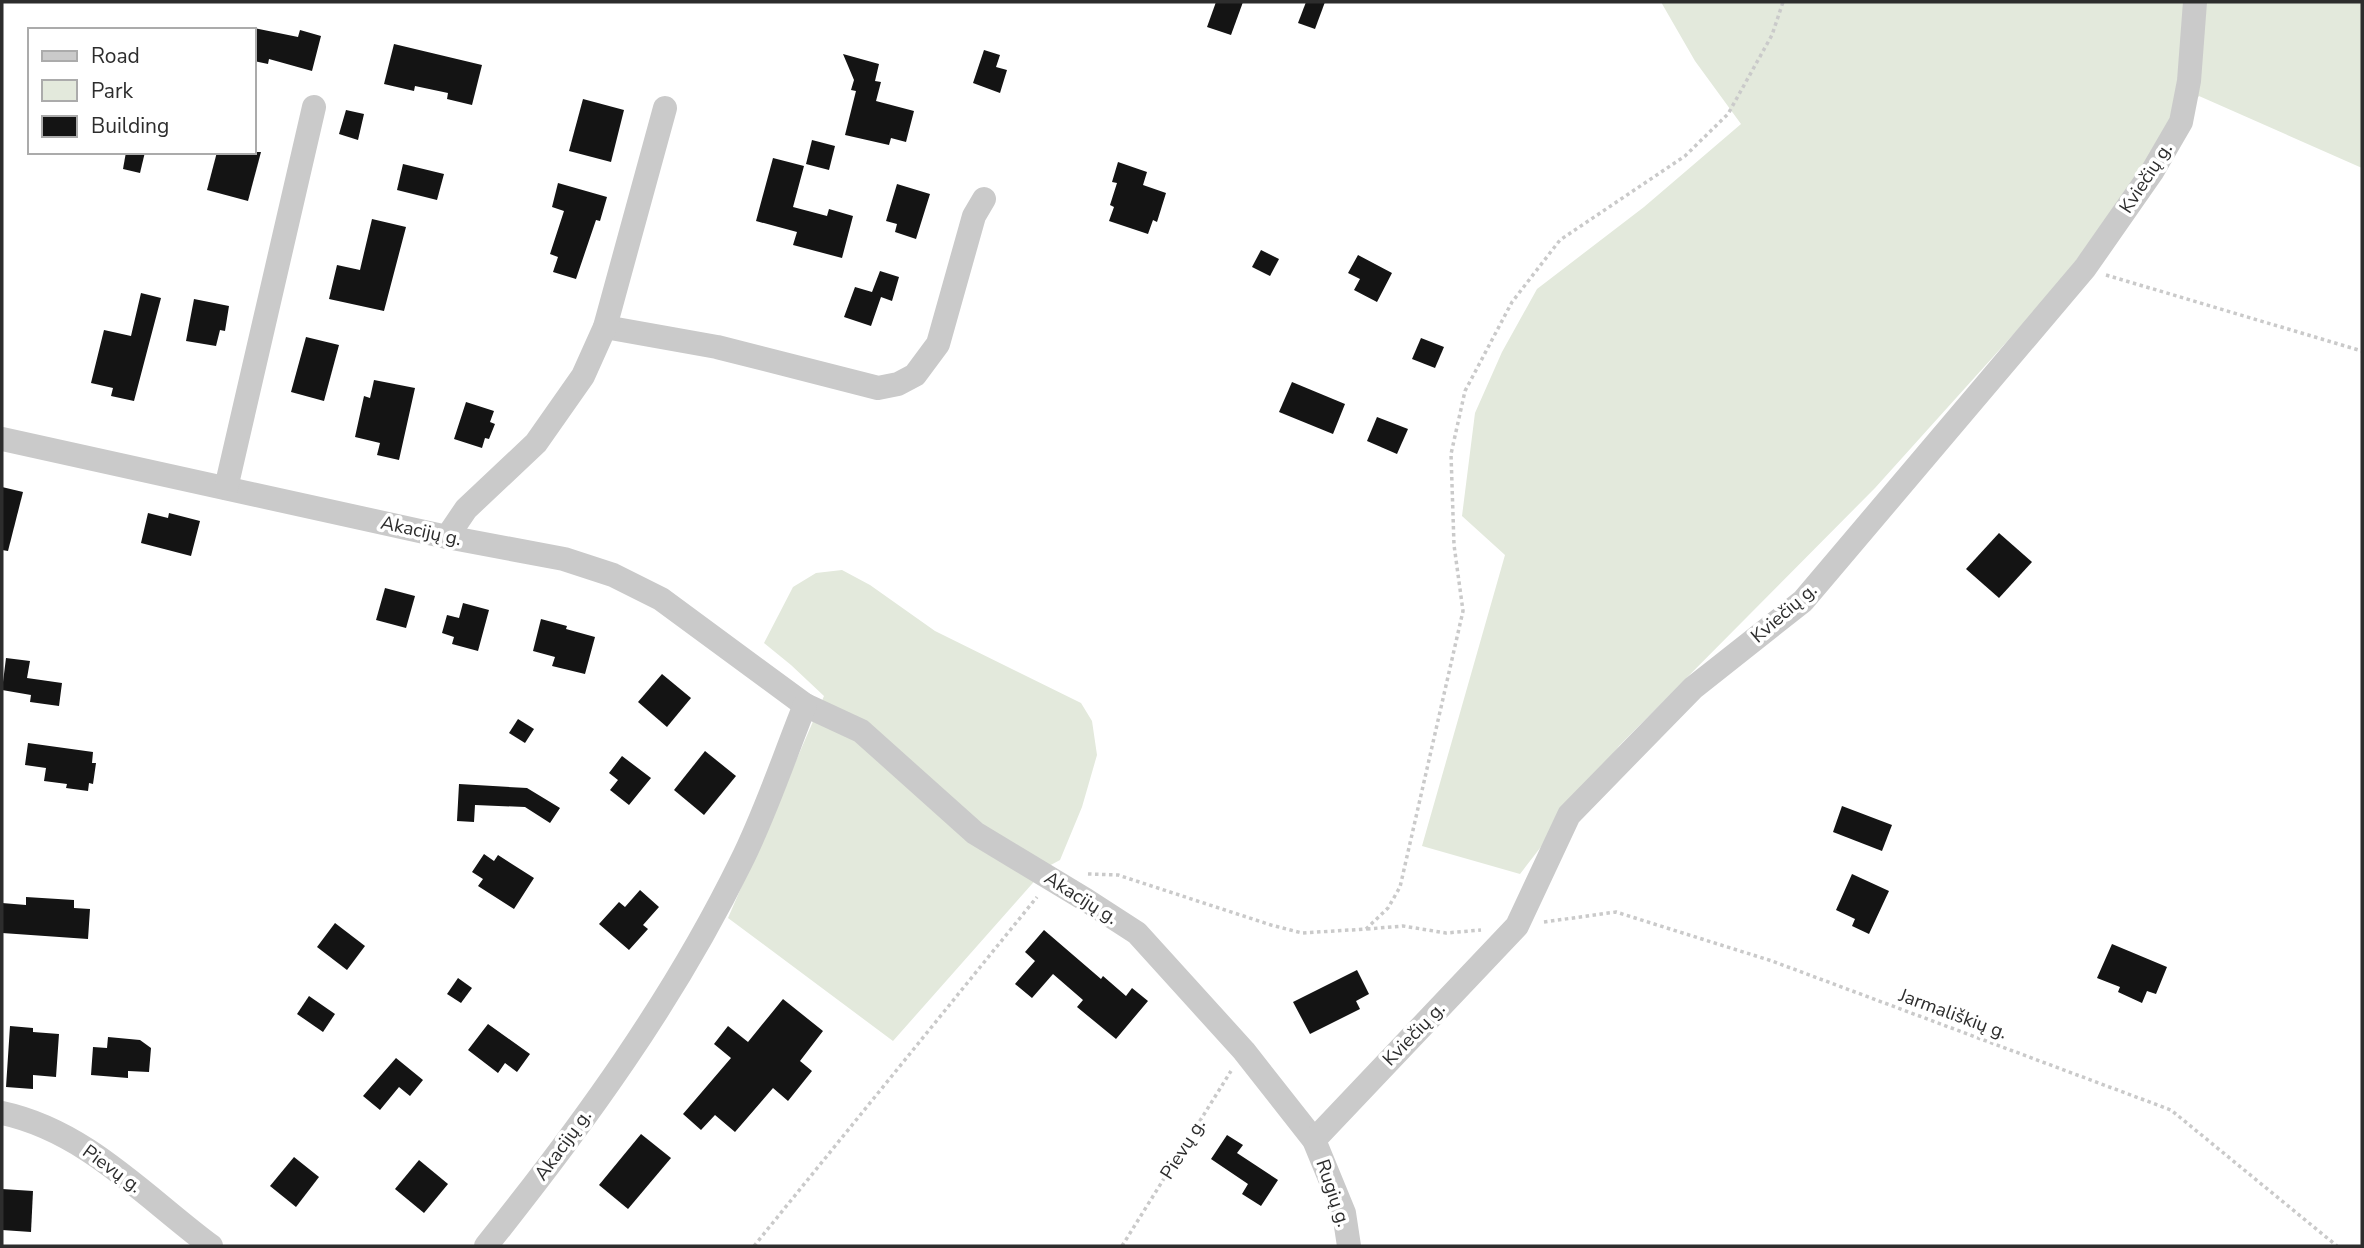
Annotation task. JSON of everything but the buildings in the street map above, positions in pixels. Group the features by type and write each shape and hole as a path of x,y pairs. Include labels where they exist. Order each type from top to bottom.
{"street":[{"name":"Kviečių g.","path":"1314,1140 1517,926 1569,815 1693,688 1803,601 2085,268 2152,172 2181,122 2189,81 2195,2"},
{"path":"226,488 314,107"},
{"path":"447,537 466,509 536,443 583,376 604,327 665,108"},
{"path":"604,327 717,347 878,388 898,384 915,375 938,344 974,215 984,199"},
{"name":"Akacijų g.","path":"2,439 447,537 564,559 613,575 662,599 805,705 861,731 975,833 1137,933 1244,1051 1314,1140"},
{"name":"Akacijų g.","path":"486,1246 634,1050 673,988 742,861 805,705"},
{"name":"Pievų g.","path":"2,1114 66,1137 113,1166 211,1246"},
{"name":"Rugių g.","path":"1314,1140 1344,1213 1349,1246"}],"path":[{"path":"1366,929 1388,908 1400,887 1463,611 1454,545 1451,454 1465,391 1512,302 1560,240 1685,156 1728,114 1772,35 1783,2"},
{"path":"2085,268 2362,351"},
{"path":"754,1246 1051,879 1069,874 1118,875 1302,933 1403,926 1446,933 1481,930"},
{"name":"Jarmališkių g.","path":"1517,926 1616,912 1772,961 2171,1110 2336,1246"},
{"name":"Pievų g.","path":"1122,1246 1244,1051"}],"green space":[{"path":"1661,2 2362,2 2362,168 2199,96 2057,286 1875,488 1619,746 1520,874 1422,846 1505,555 1462,516 1475,413 1502,352 1537,289 1644,207 1741,124 1695,61"},
{"path":"842,570 870,585 935,631 1081,703 1092,721 1097,755 1082,807 1060,860 1047,867 893,1041 728,918 824,696 764,643 793,587 816,573"}]}
